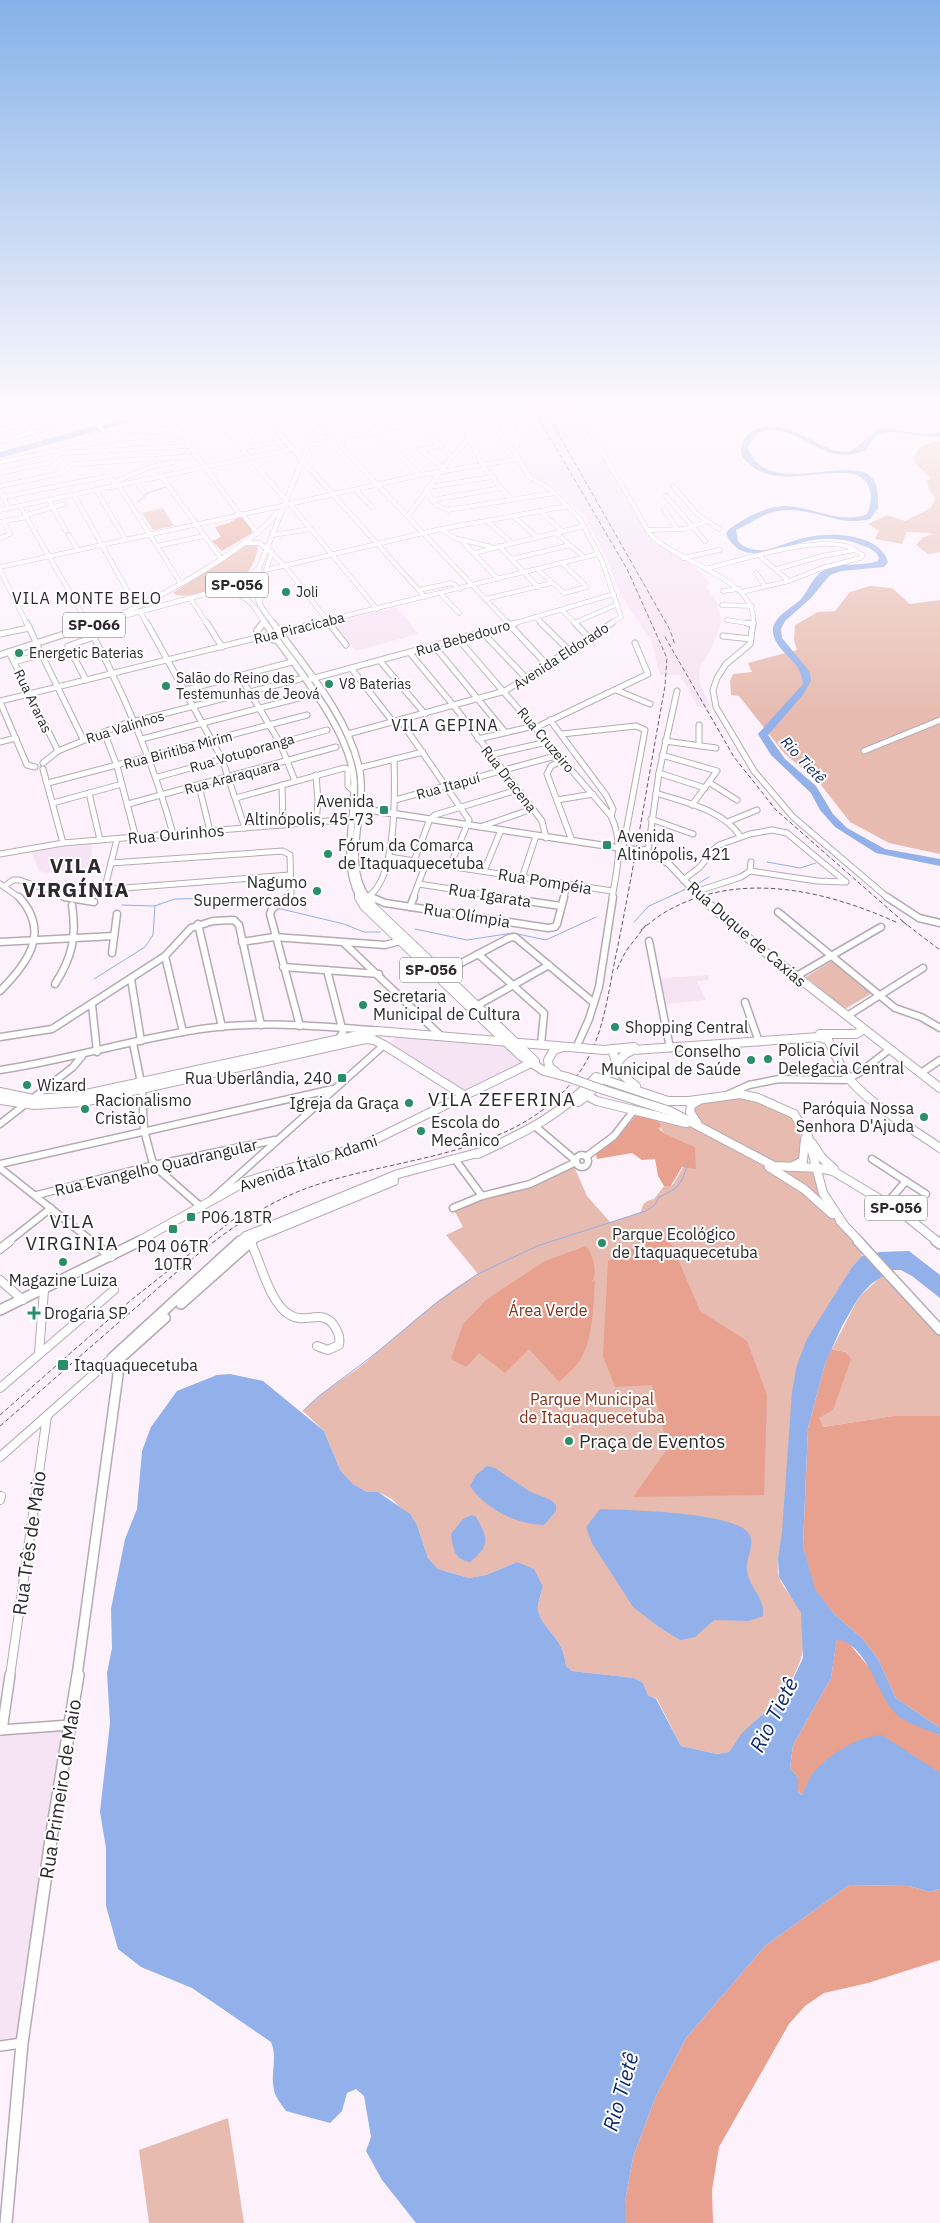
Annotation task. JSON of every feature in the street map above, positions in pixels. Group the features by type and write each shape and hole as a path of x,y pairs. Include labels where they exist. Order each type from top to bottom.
{"main road":[{"path":"241,544 274,520 281,511"},
{"path":"241,544 259,543 269,551 283,511"},
{"name":"SP-056","path":"173,586 241,544"},
{"name":"SP-056","path":"191,599 244,581 259,568 269,551"},
{"name":"SP-056","path":"259,568 255,593 260,605 300,676 319,700 344,742 353,770 354,791 348,860 355,891 364,906 506,1042 544,1071 670,1111 753,1156 784,1168 815,1167 833,1171 911,1218 940,1244"},
{"path":"173,586 169,593 171,597 191,599"},
{"name":"SP-066","path":"139,610 173,586"},
{"name":"SP-056","path":"207,594 227,592 246,596 276,636 313,678 348,734 359,768 357,876 360,888 369,897 374,908 478,1004 518,1043 533,1061"},
{"name":"SP-066","path":"0,653 139,610 191,599"},
{"path":"264,621 257,631 260,638 276,636"},
{"name":"SP-066","path":"0,653 9,652 36,642"},
{"path":"300,676 310,695 319,700"},
{"name":"Rua Duque de Caxias","path":"352,809 394,812 546,838 646,851 668,864 695,892 795,977 860,1028"},
{"path":"352,818 357,820 357,836"},
{"path":"828,1037 860,1028"},
{"path":"860,1028 940,1088"},
{"path":"248,1239 384,1184 457,1162 536,1127 587,1092 599,1077 616,1064 627,1052 758,1040 848,1035 860,1028"},
{"path":"246,1062 339,1038 377,1031 578,1048 670,1047"},
{"path":"374,1040 377,1031"},
{"path":"384,1045 389,1037 388,1032"},
{"path":"828,1037 849,1079 870,1099 940,1148"},
{"path":"0,1092 33,1098 77,1096 141,1085 360,1040 374,1040 464,1096"},
{"path":"564,1047 554,1050 548,1060 552,1070 564,1076"},
{"path":"608,1049 622,1076 649,1094"},
{"name":"Avenida Ítalo Adami","path":"0,1310 111,1257 200,1206 228,1187 362,1146 533,1061"},
{"path":"599,1077 649,1094"},
{"path":"597,1100 596,1092 604,1083 612,1081"},
{"path":"0,1100 25,1105 83,1102 141,1085"},
{"path":"587,1092 597,1100 680,1121 708,1132"},
{"name":"SP-056","path":"649,1094 668,1101 701,1099 728,1094 749,1095 769,1102 794,1114 826,1162 847,1179"},
{"path":"701,1099 691,1105 690,1112 693,1118 708,1132"},
{"path":"784,1168 799,1164 803,1160 805,1151 804,1127"},
{"path":"808,1136 820,1185 826,1199 844,1225"},
{"path":"111,1362 248,1239 337,1197 398,1174 481,1152"},
{"path":"753,1156 804,1190 844,1225 940,1330"},
{"path":"820,1185 822,1173 833,1171"},
{"name":"Rua Primeiro de Maio","path":"6,2223 22,2043 52,1832 70,1725 118,1375 111,1362"}],"street":[{"path":"23,511 114,673 136,721 158,777 173,834"},
{"path":"0,538 10,534 2,522 47,511"},
{"path":"54,511 78,550"},
{"path":"82,511 213,741 230,777 245,828"},
{"path":"108,511 126,540"},
{"path":"134,511 180,582"},
{"path":"186,511 220,557"},
{"path":"239,511 257,532"},
{"path":"83,739 0,569 50,556 257,511"},
{"path":"291,511 310,528 377,609"},
{"path":"349,511 425,597"},
{"path":"403,511 548,666"},
{"path":"408,516 412,511"},
{"path":"266,570 441,529 540,511 562,531"},
{"name":"Avenida Eldorado","path":"348,734 505,691 528,679 621,617 618,604 598,554 584,526 572,511"},
{"path":"636,511 656,541 740,590 752,606 753,624 751,639 747,648 726,664 717,678 713,690 716,707 737,744 766,788 793,817 898,906 919,918 940,923"},
{"path":"665,511 677,529"},
{"path":"679,511 690,528 705,541"},
{"path":"693,511 705,522 719,529"},
{"path":"514,516 536,537"},
{"path":"486,521 512,543"},
{"path":"647,530 690,528 705,522"},
{"path":"474,553 584,526"},
{"path":"273,535 310,528"},
{"path":"441,529 460,539 494,548"},
{"path":"556,533 584,557"},
{"path":"157,546 204,536"},
{"path":"460,539 498,579"},
{"path":"512,560 570,545"},
{"path":"499,546 538,587"},
{"path":"705,570 795,549 847,546 856,550 862,557 822,568 789,581 740,590 723,591"},
{"path":"683,558 720,550"},
{"path":"776,569 822,556 856,550"},
{"path":"269,551 285,566 346,645"},
{"path":"260,605 269,551"},
{"name":"Rua Piracicaba","path":"276,636 598,554"},
{"path":"761,557 789,581"},
{"path":"537,569 561,592 569,593 586,588 586,584 562,563"},
{"path":"756,573 765,586"},
{"path":"419,590 452,583 460,589"},
{"path":"485,599 552,583"},
{"path":"440,594 459,613"},
{"name":"Rua Bebedouro","path":"313,678 434,647 614,594"},
{"path":"191,599 222,647"},
{"path":"574,623 618,604"},
{"path":"722,605 752,606"},
{"path":"562,610 590,639"},
{"path":"535,617 570,651"},
{"path":"727,620 753,624"},
{"path":"0,634 29,628"},
{"path":"483,633 528,679"},
{"path":"723,636 751,639"},
{"path":"86,680 68,646 94,638"},
{"name":"Rua Piracicaba","path":"0,702 260,638"},
{"name":"Rua Cruzeiro","path":"459,640 593,794 616,826 624,848"},
{"path":"478,739 535,727 648,674 648,670 635,643"},
{"path":"434,647 480,699 505,732"},
{"name":"Rua Araras","path":"9,652 58,751"},
{"name":"Rua Dracena","path":"410,653 454,706 532,809 544,826 546,838"},
{"path":"14,662 42,654"},
{"path":"301,657 313,678"},
{"path":"380,661 425,714"},
{"path":"185,690 292,662"},
{"path":"351,668 393,722"},
{"path":"240,676 280,743 295,781"},
{"name":"Rua Valinhos","path":"43,766 58,751 83,739 136,721 250,692 300,676"},
{"path":"616,690 650,704"},
{"path":"646,851 662,755 677,691"},
{"path":"142,739 310,695"},
{"path":"0,702 27,765 43,766 63,843"},
{"name":"Rua Biritiba Mirim","path":"48,783 307,715"},
{"path":"400,720 469,820 468,825 462,832 450,866"},
{"path":"550,720 606,794 613,809 610,816"},
{"path":"864,751 940,720"},
{"path":"699,725 699,745"},
{"path":"562,734 642,727 645,733 624,848 612,891 601,975 594,1003 578,1048"},
{"name":"Rua Votuporanga","path":"158,777 327,730"},
{"path":"104,732 117,766 136,838"},
{"path":"0,742 16,738"},
{"path":"665,740 716,748"},
{"path":"490,755 547,742"},
{"name":"Rua Araraquara","path":"128,804 336,747"},
{"path":"359,768 423,752"},
{"path":"662,755 700,764 718,772 692,805"},
{"path":"561,758 551,766 547,774 570,831 571,838"},
{"name":"Rua Itapuí","path":"395,800 501,770 561,758"},
{"path":"369,897 377,890 389,857 395,800 394,759"},
{"path":"236,798 346,768 348,786 354,791"},
{"path":"659,773 705,788"},
{"path":"316,775 318,801 316,821"},
{"path":"710,783 737,800"},
{"path":"53,803 122,784"},
{"path":"282,785 283,825"},
{"path":"198,786 210,831"},
{"path":"414,861 430,819 461,806 516,790"},
{"path":"89,793 100,840"},
{"path":"656,793 722,816 730,821 740,836"},
{"path":"557,800 593,794"},
{"path":"480,827 532,809"},
{"path":"730,821 757,810"},
{"name":"Rua Ourinhos","path":"0,854 63,843 352,818"},
{"path":"651,819 692,834"},
{"path":"484,872 501,830"},
{"path":"683,880 701,866 715,847 740,836 776,830 787,833 840,875 845,883 826,884 804,878 750,871"},
{"path":"522,878 536,836"},
{"path":"117,839 106,883 108,888 112,889 290,875"},
{"path":"111,863 279,851 290,855 290,894 274,907 270,914 274,937 300,1026"},
{"name":"Rua Pompéia","path":"389,857 612,891"},
{"path":"695,892 746,875 750,871 751,862"},
{"path":"410,907 426,863"},
{"path":"5,886 23,882 61,896 94,902"},
{"name":"Rua Igarata","path":"419,884 561,906"},
{"path":"561,906 567,885"},
{"path":"0,991 23,967 35,941 34,920 29,907 18,894 5,886"},
{"name":"Rua Olímpia","path":"369,897 385,903 548,928 557,924 561,906"},
{"path":"374,908 385,903"},
{"path":"54,984 70,959 76,938 72,905"},
{"path":"778,912 832,954 895,1008 929,1021 940,1028"},
{"path":"112,954 117,914"},
{"path":"0,1037 46,1031 92,1004 165,956 187,931 198,924 221,919 234,920 239,925 261,1025"},
{"path":"198,924 222,1026"},
{"path":"795,977 881,927"},
{"path":"0,942 114,936"},
{"path":"242,942 274,937 385,945 400,941"},
{"path":"444,972 509,938 518,938 594,1003"},
{"path":"649,941 670,1047"},
{"path":"344,943 379,974 441,1036"},
{"path":"478,954 544,1013 541,1045"},
{"path":"165,956 183,1032"},
{"path":"478,1004 549,965"},
{"path":"284,967 379,974"},
{"path":"847,1016 923,968"},
{"path":"327,970 343,1034 339,1038"},
{"path":"131,979 141,1041"},
{"path":"744,1002 758,1040"},
{"path":"92,1004 97,1052"},
{"path":"0,1070 47,1064 141,1041 222,1026 300,1026 377,1031"},
{"path":"133,1044 141,1085 144,1130 154,1165 200,1206"},
{"path":"228,1187 275,1140 384,1045"},
{"path":"728,1094 743,1086 760,1081 783,1078 834,1081 849,1079 890,1050"},
{"path":"0,1124 73,1067 82,1056"},
{"path":"921,1073 940,1060"},
{"path":"0,1166 144,1130 333,1089"},
{"path":"536,1127 578,1165 586,1166 590,1162 587,1156 614,1136 636,1109"},
{"name":"Rua Evangelho Quadrangular","path":"37,1195 154,1165 275,1140"},
{"path":"872,1159 926,1194"},
{"path":"453,1208 482,1196 530,1184 575,1161"},
{"path":"457,1162 482,1196"},
{"path":"0,1166 111,1257"},
{"path":"887,1203 906,1181"},
{"path":"0,1249 51,1208"},
{"path":"248,1239 279,1304 290,1315 303,1319 319,1316 328,1319 340,1337 339,1345 328,1350 317,1346"},
{"path":"0,1280 23,1300"},
{"path":"40,1353 44,1290"},
{"path":"0,1388 114,1290"},
{"path":"0,1457 111,1362"},
{"name":"Rua Três de Maio","path":"1,1730 47,1416"},
{"path":"1,1730 70,1725"},
{"path":"0,2046 22,2043"}],"shaded area":[{"path":"578,511 633,511 650,540 695,567 710,584 706,586 718,604 721,623 714,643 700,668 699,681 710,707 698,707 680,675 660,675 651,640 621,595 607,559 584,516"},
{"path":"397,607 418,634 355,651 333,622"},
{"path":"92,844 91,868 47,873 39,871 31,851"},
{"path":"708,975 709,980 697,981 706,1000 666,1004 661,978"},
{"path":"396,1037 505,1046 522,1063 465,1092 388,1044"},
{"path":"66,1729 17,2038 0,2039 0,1735"}],"green space":[{"path":"165,511 174,526 153,530 142,513"},
{"path":"926,511 940,511 940,552 928,554 916,545 923,537 932,535 930,533 907,532 902,544 875,539 879,531 868,524 887,515 905,521"},
{"path":"240,516 251,525 252,533 222,551 212,541 221,537 215,527 229,523"},
{"path":"256,545 258,549 251,567 244,576 220,587 197,594 178,595 173,593 244,546"},
{"path":"870,586 892,588 910,604 940,600 940,854 889,843 850,822 821,785 784,753 739,696 731,695 730,681 733,674 752,672 748,663 797,650 794,640 795,625 818,612 835,611 850,592"},
{"path":"835,959 874,992 845,1009 806,977"},
{"path":"748,1097 787,1114 800,1127 802,1154 797,1164 774,1163 705,1125 694,1113 695,1106 702,1101"},
{"path":"638,1113 653,1117 661,1125 659,1129 664,1133 695,1147 696,1169 682,1167 670,1187 664,1186 658,1176 655,1159 642,1160 632,1153 597,1159 596,1154 617,1138"},
{"name":"Parque Municipal de Itaquaquecetuba","path":"653,1117 676,1122 699,1131 754,1160 783,1178 835,1218 853,1238 862,1256 852,1267 819,1322 778,1558 778,1573 781,1582 797,1604 801,1613 804,1637 801,1657 794,1674 784,1690 729,1752 717,1754 681,1746 657,1699 648,1695 643,1683 634,1678 572,1671 566,1666 558,1641 544,1624 538,1610 543,1587 517,1562 486,1575 469,1578 438,1569 428,1558 417,1525 392,1499 378,1492 367,1492 353,1484 340,1470 324,1431 303,1411 325,1391 366,1362 448,1293 478,1274 446,1235 463,1227 454,1210 483,1198 535,1185 573,1164 587,1196 610,1222 641,1212 643,1204 654,1199 664,1186 670,1187 674,1183 695,1147 664,1133"},
{"path":"814,1167 826,1201 785,1171"},
{"path":"658,1235 672,1245 700,1311 747,1341 767,1395 764,1495 633,1497 668,1448 652,1385 615,1387 603,1356 608,1261"},
{"name":"Área Verde","path":"586,1246 593,1259 595,1269 592,1282 595,1280 590,1334 578,1363 559,1382 529,1349 505,1373 479,1353 466,1367 451,1359 463,1324 487,1299 545,1261"},
{"path":"882,1276 940,1335 940,1416 893,1416 823,1427 818,1418 833,1410 845,1352 832,1349 859,1297"},
{"path":"831,1349 845,1352 851,1359 833,1410 819,1418 823,1427 893,1416 940,1416 940,1728 896,1698 878,1659 862,1638 834,1614 814,1589 803,1546 808,1428 825,1364"},
{"path":"837,1638 847,1641 873,1672 890,1705 940,1735 940,1773 933,1771 813,1773 802,1795 798,1791 798,1777 790,1768 793,1745 831,1678"},
{"path":"849,1885 909,1886 930,1892 940,1889 940,1960 868,1983 824,1993 805,2006 789,2024 719,2147 712,2190 713,2223 625,2223 625,2202 633,2157 656,2096 686,2038 765,1946"},
{"path":"228,2118 244,2223 149,2223 139,2150"}],"water":[{"path":"762,511 781,511 762,516 736,530 738,541 743,546 751,549 771,549 803,538 819,535 842,535 866,540 883,553 888,562 884,567 841,571 830,575 811,598 785,621 781,629 782,638 810,673 811,681 802,696 768,735 785,759 816,786 833,814 847,828 885,849 940,859 940,866 876,853 835,827 820,810 811,793 771,755 758,734 803,684 799,669 781,649 774,637 774,625 777,620 801,599 821,572 832,567 872,563 878,561 879,558 869,548 835,539 808,541 763,553 742,551 733,545 726,534 729,529"},
{"path":"798,511 813,511 847,518 867,514 868,511 876,511 870,519 847,521"},
{"name":"Rio Tietê","path":"909,1251 940,1275 940,1298 912,1276 901,1270 892,1270 871,1284 859,1297 842,1326 825,1364 808,1428 803,1546 815,1589 834,1614 862,1638 878,1659 896,1698 940,1728 940,1735 901,1718 885,1699 858,1652 849,1644 837,1639 831,1678 793,1745 790,1768 798,1777 798,1791 802,1795 813,1773 835,1753 863,1739 882,1735 940,1773 940,1889 930,1892 909,1886 849,1885 765,1946 686,2038 656,2096 633,2157 625,2202 625,2223 416,2223 382,2180 366,2151 371,2137 364,2096 356,2089 347,2093 342,2111 330,2123 286,2111 274,2090 274,2054 271,2042 192,1988 141,1967 118,1949 106,1906 106,1848 100,1812 110,1723 107,1673 112,1648 111,1609 125,1539 137,1509 142,1451 151,1427 177,1391 217,1375 230,1374 263,1381 324,1431 340,1470 353,1484 367,1492 378,1492 410,1514 417,1525 428,1558 438,1569 469,1578 486,1575 517,1562 534,1569 543,1587 538,1610 544,1624 558,1641 566,1666 572,1671 634,1678 643,1683 648,1695 656,1699 681,1746 717,1754 729,1752 742,1733 774,1704 794,1677 803,1658 801,1613 779,1577 778,1558 782,1532 792,1392 797,1365 807,1339 852,1267 862,1256 880,1252"},
{"path":"487,1466 495,1468 529,1491 551,1500 556,1505 556,1511 544,1525 513,1519 493,1508 484,1502 470,1486 476,1475"},
{"path":"600,1509 680,1514 724,1521 740,1527 751,1538 747,1571 762,1603 763,1616 749,1621 714,1620 695,1637 680,1640 659,1627 633,1607 592,1543 586,1527"},
{"path":"472,1515 476,1517 483,1531 485,1541 477,1556 470,1562 457,1556 451,1534 463,1519"}],"waterway":[{"path":"767,862 800,868 816,863"},
{"path":"694,886 709,877"},
{"path":"634,922 649,906 686,889"},
{"path":"122,905 154,906 175,899 239,898 255,899 273,906"},
{"path":"94,979 145,947 153,935 155,906"},
{"path":"277,908 344,924 364,932 380,932"},
{"path":"415,929 467,940 513,933 546,940 596,917"},
{"path":"303,1411 319,1396 371,1357 435,1304 476,1275 537,1246 646,1211 655,1205 659,1197 676,1188 682,1180 688,1162"}],"railway":[{"path":"0,1426 174,1274 241,1222 290,1195 316,1185 424,1158 495,1136 528,1120 557,1098 581,1070 595,1042 605,1012 665,686 667,658 627,569 593,511"},
{"path":"602,511 670,630 675,645"},
{"path":"665,637 734,757 776,810 905,924"},
{"path":"644,928 665,912 697,898 725,891 755,888 784,889 814,894 843,902 898,923"},
{"path":"902,921 905,924"},
{"path":"905,924 940,950"},
{"path":"617,969 626,951 644,928"},
{"path":"0,1415 131,1300 234,1219"}],"place":[{"name":"Joli","path":"286,592"},
{"name":"Energetic Baterias","path":"19,653"},
{"name":"V8 Baterias","path":"329,684"},
{"name":"Salão do Reino das Testemunhas de Jeová","path":"166,686"},
{"name":"Avenida Altinópolis, 45-73","path":"384,810"},
{"name":"Avenida Altinópolis, 421","path":"607,845"},
{"name":"Fórum da Comarca de Itaquaquecetuba","path":"328,854"},
{"name":"Nagumo Supermercados","path":"317,891"},
{"name":"Secretaria Municipal de Cultura","path":"363,1005"},
{"name":"Shopping Central","path":"615,1027"},
{"name":"Policia Cívil Delegacia Central","path":"768,1059"},
{"name":"Conselho Municipal de Saúde","path":"751,1060"},
{"name":"Rua Uberlândia, 240","path":"342,1078"},
{"name":"Wizard","path":"27,1085"},
{"name":"Igreja da Graça","path":"409,1103"},
{"name":"Racionalismo Cristão","path":"85,1109"},
{"name":"Paróquia Nossa Senhora D'Ajuda","path":"924,1117"},
{"name":"Escola do Mecânico","path":"421,1131"},
{"name":"P06 18TR","path":"191,1217"},
{"name":"P04 06TR 10TR","path":"173,1229"},
{"name":"Parque Ecológico de Itaquaquecetuba","path":"602,1243"},
{"name":"Magazine Luiza","path":"63,1262"},
{"name":"Drogaria SP","path":"34,1313"},
{"name":"Itaquaquecetuba","path":"63,1365"},
{"name":"Praça de Eventos","path":"569,1441"}],"district":[{"name":"VILA MONTE BELO","path":"87,598"},
{"name":"VILA GEPINA","path":"445,725"},
{"name":"VILA VIRGÍNIA","path":"76,878"},
{"name":"VILA ZEFERINA","path":"502,1099"},
{"name":"VILA VIRGINIA","path":"72,1232"}]}
